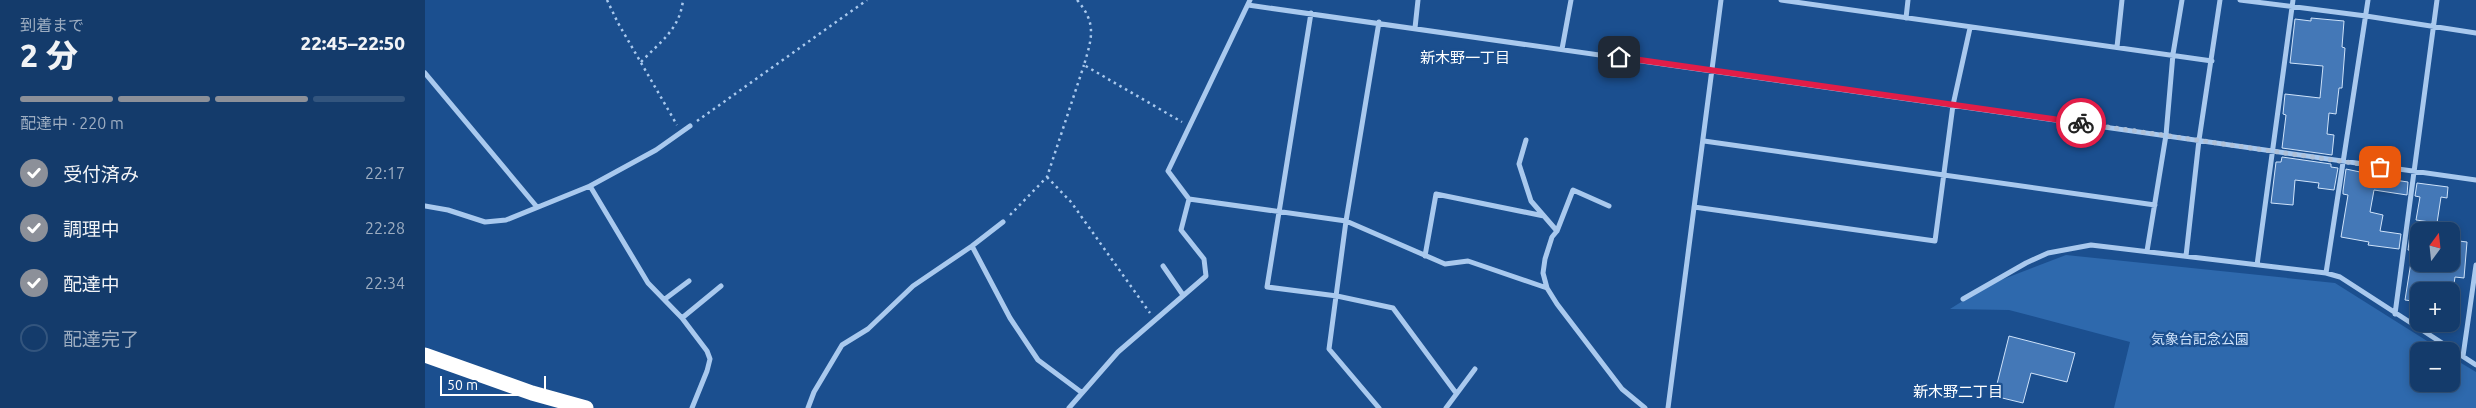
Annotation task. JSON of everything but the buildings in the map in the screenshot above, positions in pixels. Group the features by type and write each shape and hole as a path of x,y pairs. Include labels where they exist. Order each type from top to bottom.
{"highway":[{"path":"425,355 524,390 586,408"}],"street":[{"path":"1415,28 1419,0"},
{"path":"1562,49 1571,0"},
{"path":"1668,408 1721,0"},
{"path":"1781,0 2212,61"},
{"path":"1906,18 1908,0"},
{"path":"2117,47 2122,0"},
{"path":"2147,251 2166,135 2173,54 2182,0"},
{"path":"2186,256 2199,140 2221,0"},
{"path":"2239,0 2365,16 2476,33"},
{"path":"2257,266 2293,0"},
{"path":"2326,273 2368,0"},
{"path":"2395,314 2437,0"},
{"path":"1547,288 1468,261 1445,264 1346,222 1189,199 1168,171 1249,2 1311,13 2476,180"},
{"path":"1311,13 1267,287 1337,296 1393,308 1456,392"},
{"path":"1379,22 1346,222 1329,349 1379,408"},
{"path":"1695,207 1935,241 1953,105 1970,28"},
{"path":"425,74 537,207"},
{"path":"425,206 448,210 485,222 506,220 590,186 656,150 690,126"},
{"path":"1526,140 1519,164 1531,201 1557,231"},
{"path":"1704,141 2155,205"},
{"path":"590,186 648,283 682,318 707,351 710,359 691,408"},
{"path":"1609,206 1573,190 1557,231 1552,237 1543,273 1547,288 1557,304 1622,388 1645,408"},
{"path":"1425,256 1436,194 1545,216"},
{"path":"1069,408 1081,392 1118,352 1205,276 1204,259 1181,230 1189,199"},
{"path":"808,408 814,392 842,345 868,329 913,286 972,246 1003,222"},
{"path":"1963,299 2025,263 2048,253 2091,245 2326,273 2340,277 2476,365"},
{"path":"972,246 1010,318 1038,360 1081,392"},
{"path":"1163,266 1183,295"},
{"path":"2463,356 2474,297 2476,266"},
{"path":"665,299 689,281"},
{"path":"682,318 721,286"},
{"path":"1446,408 1475,368"}],"path":[{"path":"607,0 681,132"},
{"path":"641,62 676,26 681,15 683,0"},
{"path":"690,126 867,0"},
{"path":"1003,222 1047,177 1090,44 1091,19 1077,0"},
{"path":"1084,65 1190,126"},
{"path":"1047,177 1071,202 1155,320"}],"green space":[{"name":"気象台記念公園","path":"2066,255 2335,283 2410,332 2429,342 2410,342 2410,392 2460,392 2460,362 2476,372 2476,408 2114,408 2130,342 2009,310 1950,309 1988,285"}],"way so far":[{"path":"2081,123 2380,167"}],"district":[{"name":"新木野一丁目","path":"1465,58"},
{"name":"新木野二丁目","path":"1958,392"}],"route":[{"path":"1619,57 2081,123"}]}
